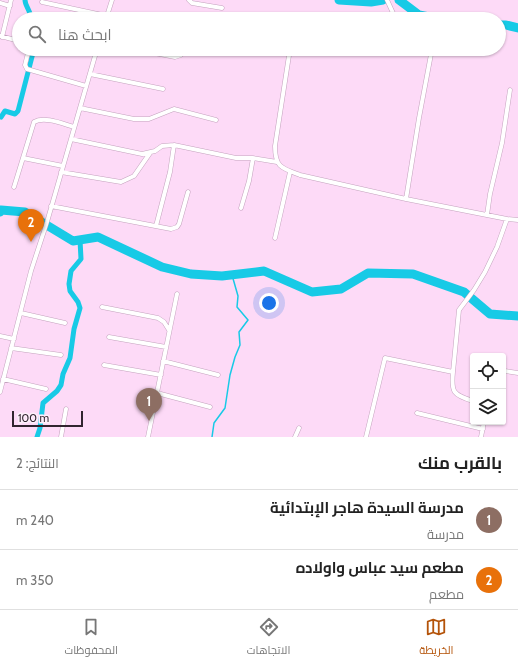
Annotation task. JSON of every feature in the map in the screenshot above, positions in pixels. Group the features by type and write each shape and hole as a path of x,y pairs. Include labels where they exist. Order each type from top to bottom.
{"street":[{"path":"11,0 1,36 12,39"},
{"path":"109,12 112,0"},
{"path":"188,0 192,3 222,8"},
{"path":"387,0 393,12"},
{"path":"0,2 10,6"},
{"path":"42,2 83,12"},
{"path":"27,56 25,65 27,69 86,86"},
{"path":"0,392 3,379 2,371 14,339 31,271 47,222 95,56"},
{"path":"289,56 275,146 275,157 280,166 290,172 300,175 406,199 518,220"},
{"path":"406,199 431,56"},
{"path":"90,74 163,89"},
{"path":"487,215 490,194 502,143 510,90"},
{"path":"80,108 134,119 149,119 174,109 216,120"},
{"path":"14,187 34,122 44,120 74,127"},
{"path":"71,139 142,154 150,153 162,146 174,145 236,158 254,158 277,162"},
{"path":"156,226 170,172 174,145"},
{"path":"61,172 122,182 134,176 150,153"},
{"path":"23,158 63,166"},
{"path":"240,208 250,181 254,158"},
{"path":"275,238 290,172"},
{"path":"51,206 171,229 177,227 179,224 188,192"},
{"path":"470,400 455,392 452,386 459,310 474,290 494,253 507,219"},
{"path":"148,437 177,294"},
{"path":"102,308 158,318 164,322 169,330"},
{"path":"21,313 65,323"},
{"path":"0,336 14,339"},
{"path":"109,337 166,347"},
{"path":"11,348 61,355"},
{"path":"366,437 385,358 453,372"},
{"path":"163,361 218,375"},
{"path":"104,365 161,375"},
{"path":"506,371 518,373"},
{"path":"3,379 46,389"},
{"path":"157,393 210,407"},
{"path":"61,437 66,408"},
{"path":"417,413 483,428"},
{"path":"481,437 484,425"},
{"path":"295,437 299,428"}],"waterway":[{"path":"25,0 29,12"},
{"path":"339,0 371,2 383,0"},
{"path":"399,0 415,12"},
{"path":"506,25 518,28"},
{"path":"1,117 5,111 15,114 18,111 32,56"},
{"path":"0,212 1,210 25,212 73,241 98,237 162,267 191,274 222,276 264,271 312,292 341,289 368,273 413,274 464,292 490,314 518,316"},
{"path":"37,437 40,428 43,403 57,391 61,385 63,374 70,358 74,329 80,308 78,302 70,291 69,284 71,271 81,259 80,240"},
{"path":"212,437 214,423 225,408 230,375 240,345 239,332 248,320 237,307 238,296 232,275"}],"place":[{"name":"مطعم سيد عباس واولاده","path":"31,242"},
{"name":"مدرسة السيدة هاجر الإبتدائية","path":"149,421"}]}
